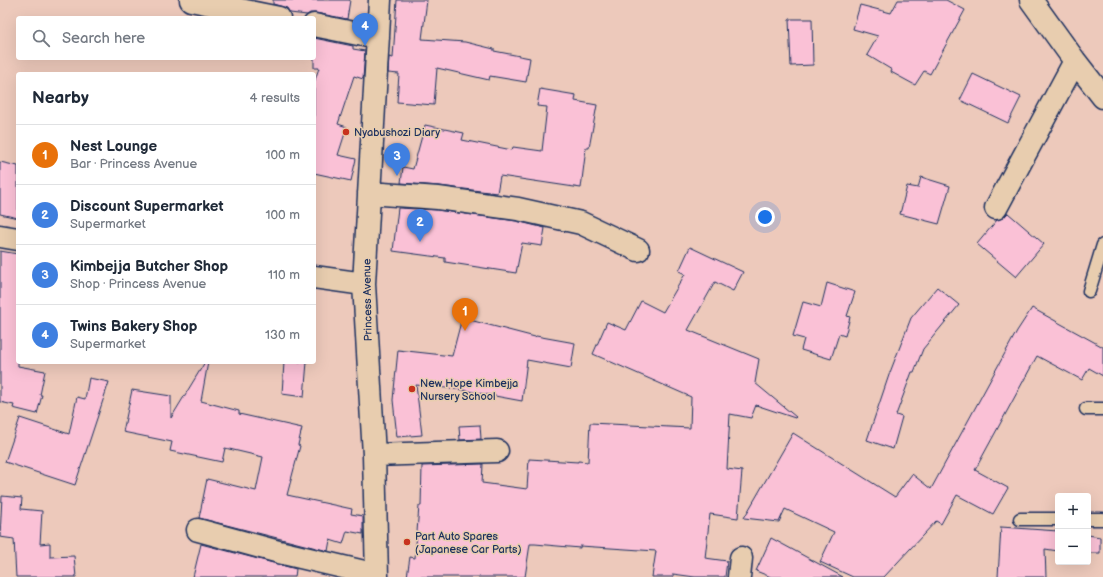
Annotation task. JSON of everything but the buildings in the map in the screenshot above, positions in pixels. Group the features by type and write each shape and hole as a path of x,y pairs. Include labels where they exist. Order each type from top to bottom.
{"street":[{"path":"191,0 268,16"},
{"name":"Princess Avenue","path":"377,576 374,455 364,284 380,0"},
{"path":"1031,0 1103,97"},
{"path":"316,25 378,38"},
{"path":"996,208 1075,61"},
{"path":"369,193 438,198 518,209 580,223 638,250"},
{"path":"0,236 16,239"},
{"path":"316,277 364,284"},
{"path":"374,455 497,451"},
{"path":"198,530 377,576"}],"lane":[{"path":"1089,291 1103,245"},
{"path":"1086,409 1103,409"},
{"path":"1020,518 1055,519"},
{"path":"1091,519 1103,519"}],"place":[{"name":"Twins Bakery Shop","path":"365,46"},
{"name":"Nyabushozi Diary","path":"346,132"},
{"name":"Kimbejja Butcher Shop","path":"397,176"},
{"name":"Discount Supermarket","path":"420,242"},
{"name":"Nest Lounge","path":"465,331"},
{"name":"New Hope Kimbejja Nursery School","path":"412,389"},
{"name":"Part Auto Spares (Japanese Car Parts)","path":"407,542"}]}
